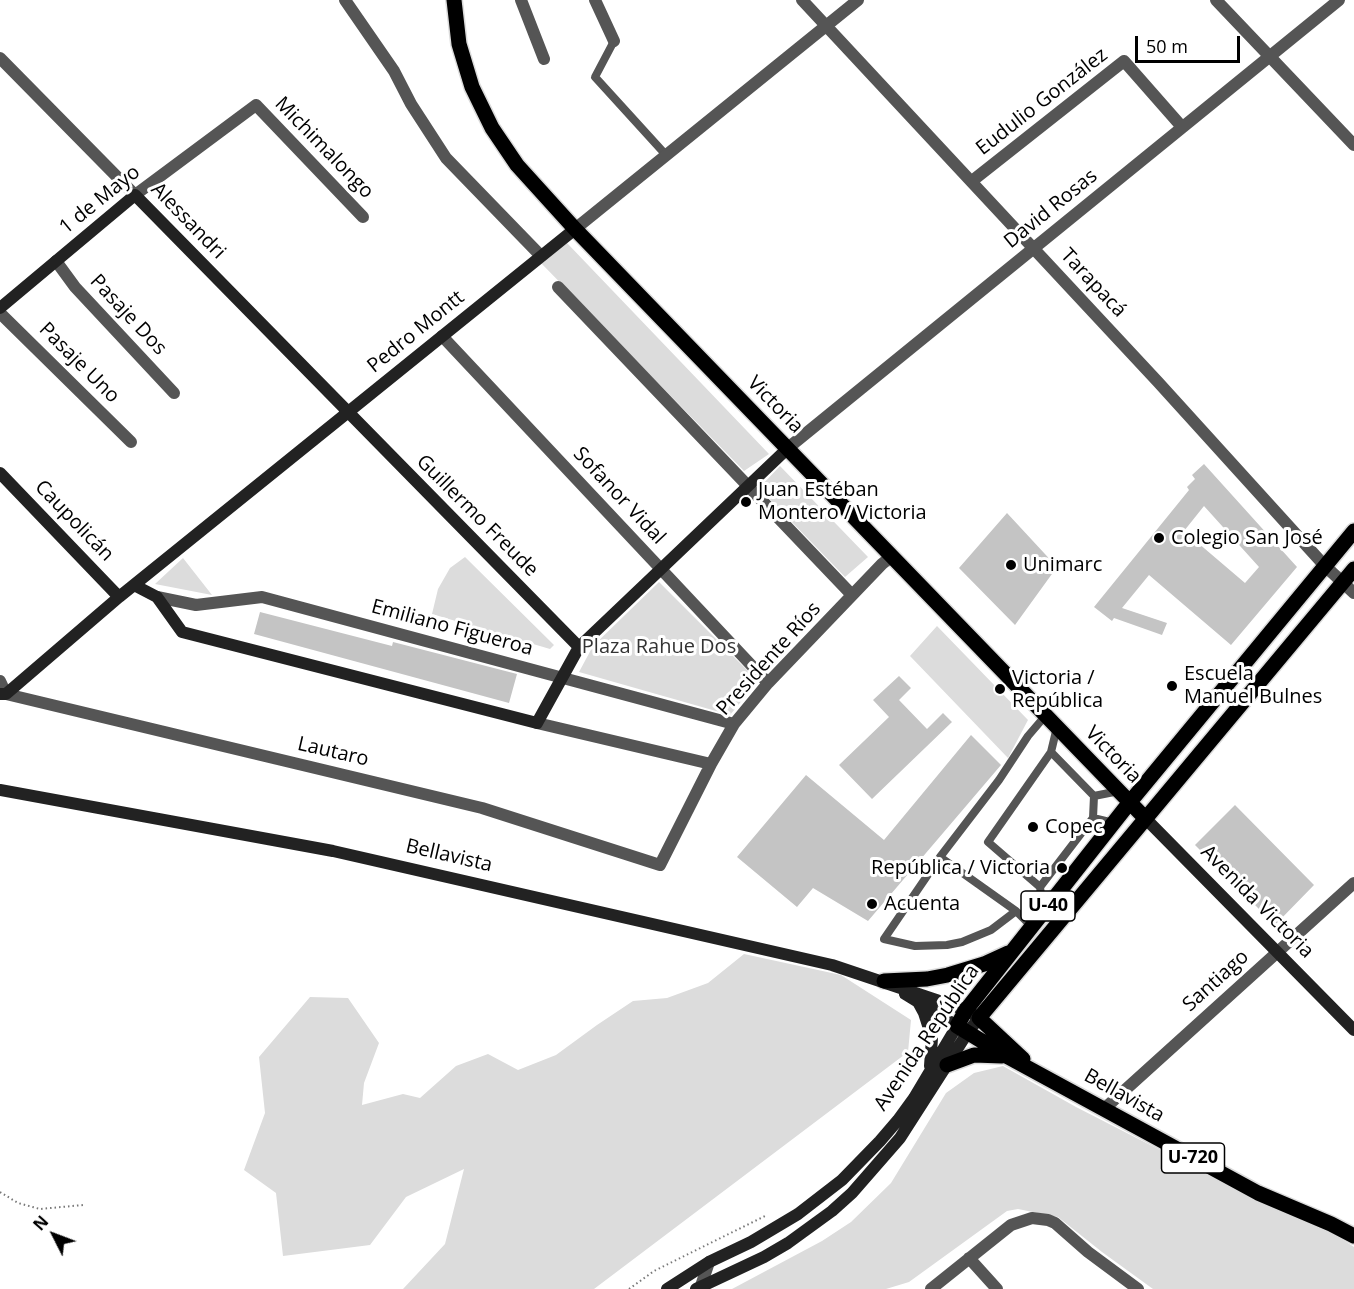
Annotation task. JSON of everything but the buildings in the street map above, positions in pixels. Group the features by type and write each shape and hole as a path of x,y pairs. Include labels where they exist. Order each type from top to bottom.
{"main road":[{"name":"Victoria","path":"454,0 459,44 472,87 492,128 517,165 575,229 1124,796"},
{"name":"Avenida República","path":"963,1029 1014,950 1114,823 1124,796 1354,531"},
{"name":"Avenida República","path":"973,1014 1145,818 1354,569"},
{"name":"Avenida Victoria","path":"1124,796 1145,818"},
{"path":"884,981 927,979 948,975 984,964 1014,950"},
{"name":"Bellavista","path":"973,1014 1036,1071"},
{"name":"Bellavista","path":"963,1029 1008,1057 1258,1193 1354,1236"},
{"path":"947,1065 974,1055 1008,1057"}],"street":[{"path":"345,0 394,71 411,104 446,158 541,256"},
{"path":"521,0 544,58"},
{"path":"595,0 614,41"},
{"name":"Tarapacá","path":"802,0 972,181 1324,565 1354,593"},
{"name":"Pedro Montt","path":"3,694 119,597 858,0"},
{"path":"1216,0 1354,145"},
{"name":"David Rosas","path":"788,448 1339,0"},
{"name":"Alessandri","path":"0,58 347,413"},
{"name":"Eudulio González","path":"972,181 1124,62 1182,127"},
{"name":"1 de Mayo","path":"0,310 5,297 56,261 135,195 256,105"},
{"name":"Michimalongo","path":"256,105 363,217"},
{"name":"Pasaje Dos","path":"56,261 75,287 174,393"},
{"path":"558,287 852,595"},
{"name":"Pasaje Uno","path":"0,310 131,442"},
{"name":"Sofanor Vidal","path":"442,336 768,683"},
{"name":"Guillermo Freude","path":"347,413 579,647"},
{"path":"537,723 579,647 788,448"},
{"name":"Caupolicán","path":"0,473 119,597"},
{"name":"Presidente Ríos","path":"660,865 734,724 768,683 892,556"},
{"name":"Emiliano Figueroa","path":"134,585 157,597 196,604 262,597 734,724"},
{"name":"Emiliano Figueroa","path":"157,597 182,632 711,765"},
{"path":"0,681 3,694"},
{"name":"Lautaro","path":"3,694 482,808 660,865"},
{"name":"Bellavista","path":"0,790 333,851 832,965 884,981 973,1014"},
{"name":"Avenida Victoria","path":"1145,818 1354,1030"},
{"name":"Santiago","path":"1104,1110 1354,882"},
{"name":"Bellavista","path":"884,981 963,1029"},
{"path":"917,1001 932,1038 928,1075"},
{"name":"Avenida República","path":"699,1288 764,1257 832,1211 885,1158 914,1118 947,1065 963,1029"},
{"name":"Avenida República","path":"667,1289 709,1262 775,1229 806,1209 842,1180 880,1141 963,1029"},
{"path":"931,1289 1017,1222 1032,1218 1055,1223 1088,1252 1138,1289"},
{"path":"969,1258 997,1289"},
{"path":"699,1288 709,1262"}],"lane":[{"path":"614,41 595,77 666,155"},
{"path":"1016,912 1004,922 962,942 915,946 884,939 940,857 999,780 1028,736 1046,715"},
{"path":"1044,912 1040,887 988,842 1051,752 1057,727"},
{"path":"1051,752 1094,796 1124,796"},
{"path":"1040,887 1093,818 1094,796"},
{"path":"1093,818 1114,823"},
{"path":"940,857 1016,912 1032,927"}],"path":[{"path":"0,1192 18,1203 40,1209 83,1206"},
{"path":"629,1289 654,1271 770,1214"}],"green space":[{"path":"567,243 769,454 744,471 541,263"},
{"path":"780,466 868,557 845,577 759,488"},
{"name":"Plaza Rahue Dos","path":"465,557 554,645 550,649 432,614 438,589 450,568"},
{"path":"183,558 212,595 155,584"},
{"name":"Plaza Rahue Dos","path":"659,582 758,681 730,715 579,672 593,646"},
{"path":"937,626 1028,720 1008,758 910,656"},
{"path":"744,954 841,975 911,1020 908,1052 594,1289 403,1289 445,1244 464,1169 406,1197 370,1245 283,1256 276,1193 244,1170 265,1113 259,1057 310,997 348,998 379,1043 364,1083 362,1105 403,1094 420,1098 456,1066 488,1054 518,1070 556,1055 633,1001 667,998 708,983"},
{"path":"1003,1066 1076,1107 1252,1197 1326,1229 1354,1247 1354,1289 1153,1289 1058,1217 1018,1209 1007,1211 909,1282 886,1289 732,1289 822,1241 851,1222 891,1183 946,1093 974,1073"}],"place":[{"name":"Juan Estéban Montero / Victoria","path":"746,502"},
{"name":"Colegio San José","path":"1159,538"},
{"name":"Unimarc","path":"1011,565"},
{"name":"Escuela Manuel Bulnes","path":"1172,686"},
{"name":"Victoria / República","path":"1000,689"},
{"name":"Copec","path":"1033,827"},
{"name":"República / Victoria","path":"1062,868"},
{"name":"Acuenta","path":"872,904"}]}
